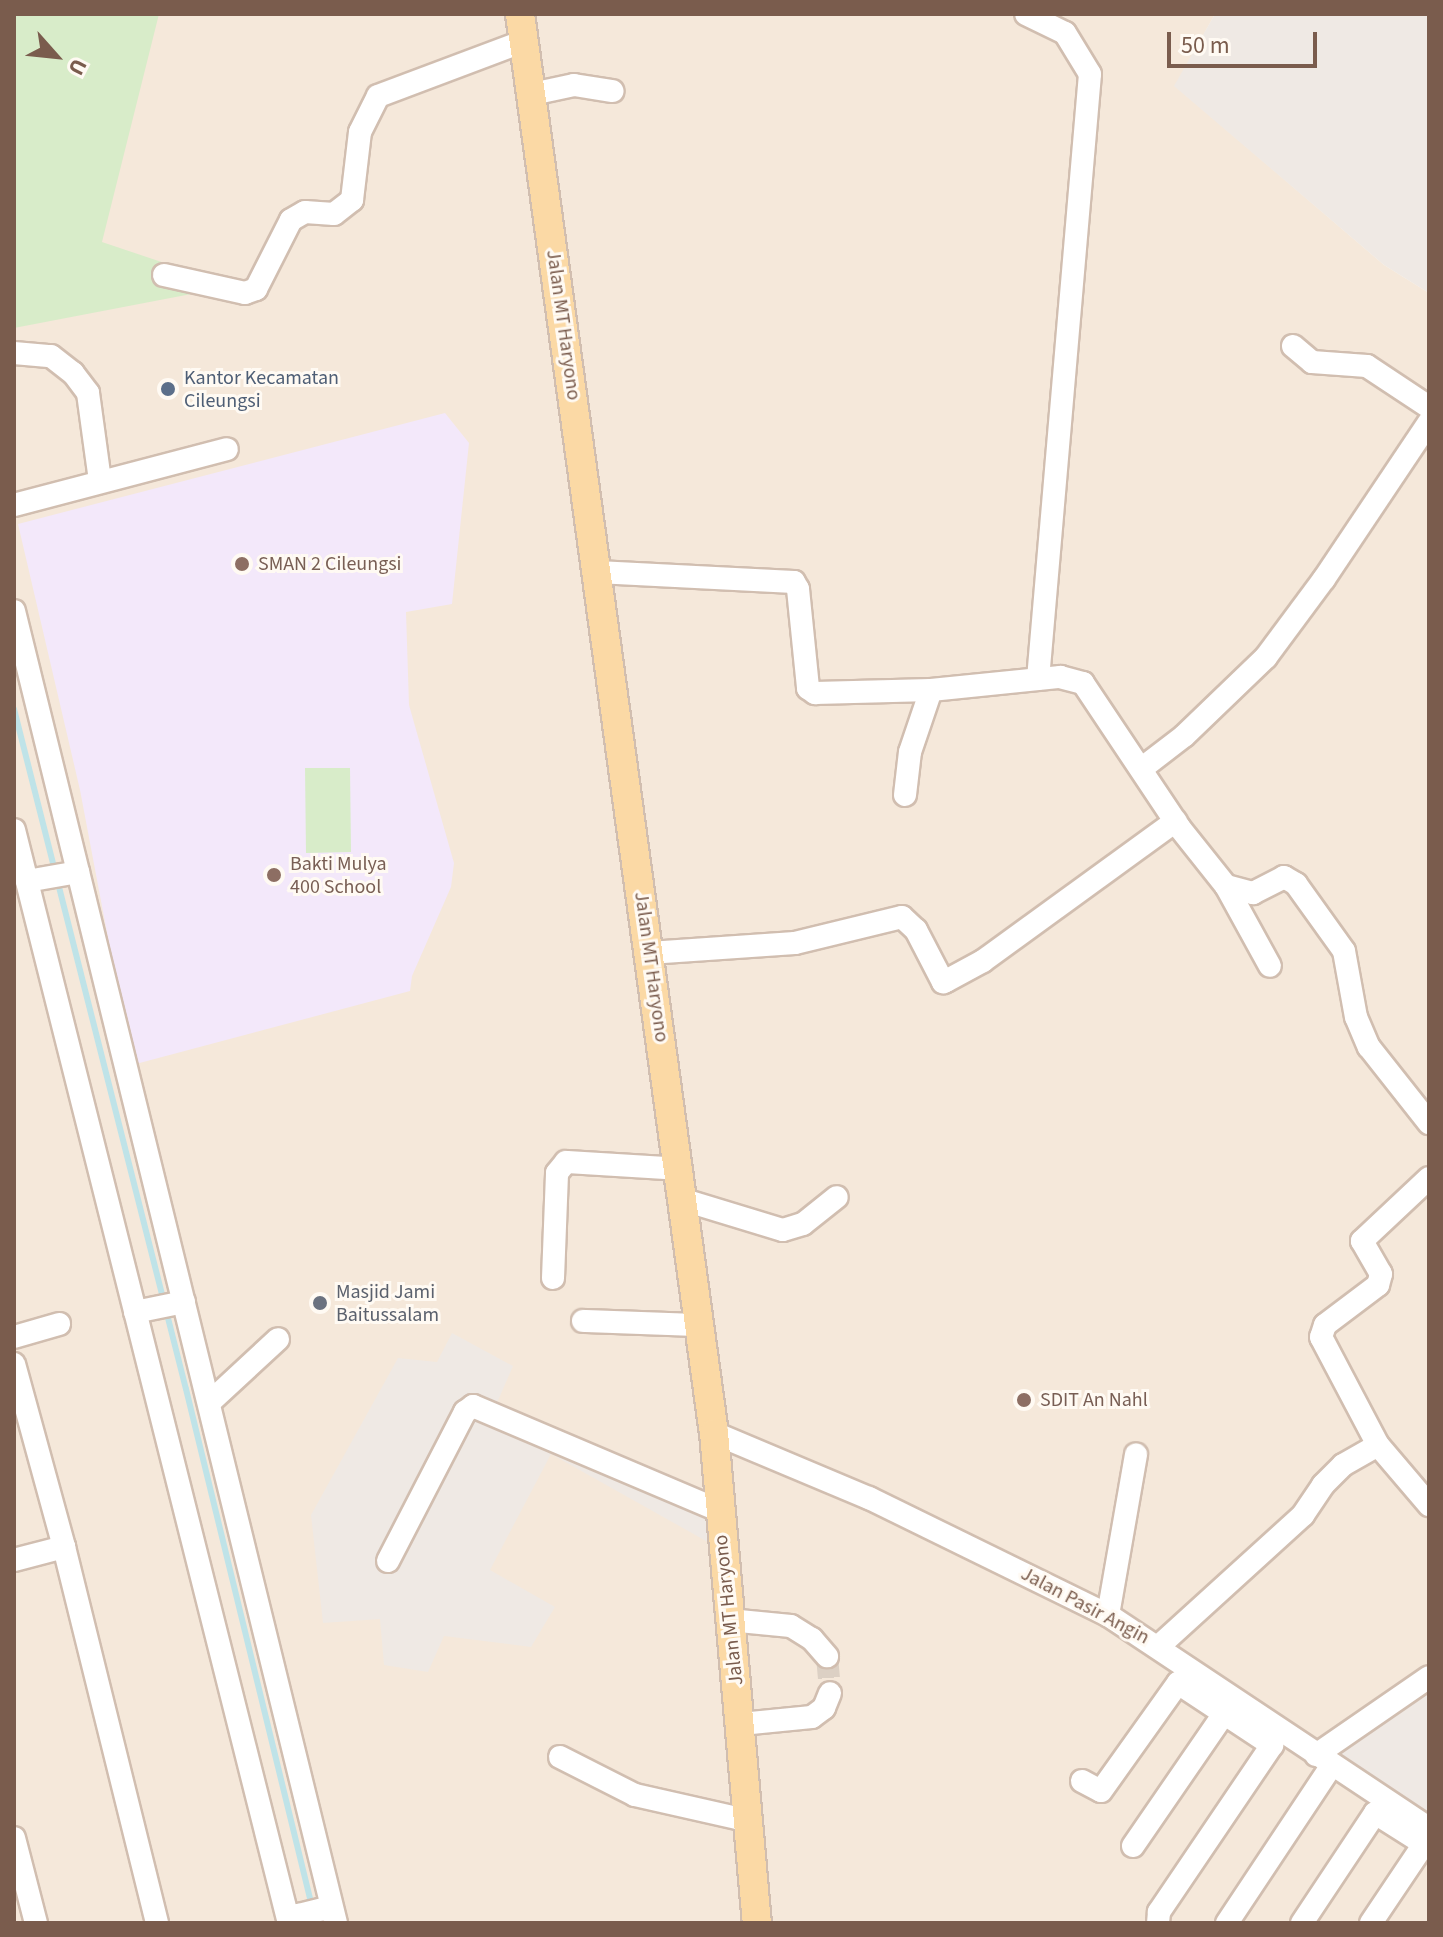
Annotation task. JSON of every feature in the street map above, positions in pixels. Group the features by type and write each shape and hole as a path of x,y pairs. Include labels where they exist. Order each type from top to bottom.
{"main road":[{"name":"Jalan MT Haryono","path":"522,27 714,1433 718,1510 741,1724 757,1923"}],"street":[{"path":"1026,14 1065,33 1090,74 1038,679"},
{"path":"164,275 245,293 256,289 291,220 305,212 334,214 352,200 360,132 378,96 522,27"},
{"path":"532,94 574,85 613,91"},
{"path":"1293,346 1312,362 1367,366 1429,407"},
{"path":"14,353 51,356 73,373 88,393 100,481"},
{"path":"1141,769 1184,736 1266,657 1324,579 1429,422"},
{"path":"14,505 227,449"},
{"path":"597,572 794,582 798,589 808,688 815,693 931,690 1060,677 1083,683 1176,821 1226,886 1270,966"},
{"path":"14,611 179,1302 209,1403 330,1914 293,1920 34,880 14,830"},
{"path":"905,795 910,752 931,690"},
{"path":"649,953 795,943 902,917 916,930 943,982 983,961 1044,913 1140,851 1176,821"},
{"path":"34,880 77,872"},
{"path":"1226,886 1239,892 1253,893 1284,877 1296,884 1344,951 1356,1017 1369,1047 1429,1123"},
{"path":"553,1278 557,1173 566,1162 679,1169"},
{"path":"1429,1178 1362,1241 1381,1274 1378,1285 1325,1325 1321,1337 1378,1445 1429,1505"},
{"path":"684,1200 783,1230 803,1224 837,1197"},
{"path":"143,1310 179,1302"},
{"path":"583,1321 699,1325"},
{"path":"14,1337 59,1324"},
{"path":"209,1403 278,1339"},
{"path":"14,1364 64,1547 157,1923"},
{"path":"388,1561 465,1412 473,1406 718,1510"},
{"name":"Jalan Pasir Angin","path":"714,1433 869,1498 1108,1615 1429,1828"},
{"path":"1159,1646 1303,1515 1323,1485 1343,1465 1378,1445"},
{"path":"1108,1615 1136,1454"},
{"path":"14,1560 64,1547"},
{"path":"729,1620 791,1626 812,1639 827,1656"},
{"path":"1227,1923 1324,1760 1429,1677"},
{"path":"1082,1781 1101,1791 1178,1683 1272,1745 1159,1912 1158,1923"},
{"path":"741,1724 812,1717 824,1708 830,1693"},
{"path":"1133,1846 1225,1712"},
{"path":"560,1757 635,1795 750,1821"},
{"path":"1302,1923 1375,1813 1424,1844 1371,1923"},
{"path":"14,1838 36,1923"}],"shaded area":[{"path":"14,14 1215,14 1175,86 1384,265 1429,293 1429,1923 14,1923"},
{"path":"1215,14 1429,14 1429,293 1384,265 1174,86"},
{"path":"445,413 469,443 452,604 406,612 409,705 454,863 451,887 412,976 410,991 132,1065 80,790 18,524"},
{"path":"452,1333 513,1366 496,1405 709,1497 715,1546 551,1454 490,1570 555,1607 531,1647 444,1636 428,1672 384,1665 380,1619 323,1623 311,1515 398,1358 437,1362"},
{"path":"1429,1682 1429,1819 1328,1750"}],"green space":[{"path":"14,14 159,14 102,242 233,286 14,328"},
{"path":"305,768 350,768 351,852 306,853"}],"waterway":[{"path":"14,709 186,1389 316,1923"}],"tunnel":[{"path":"827,1656 830,1693"}],"place":[{"name":"Kantor Kecamatan Cileungsi","path":"168,389"},
{"name":"SMAN 2 Cileungsi","path":"242,564"},
{"name":"Bakti Mulya 400 School","path":"274,875"},
{"name":"Masjid Jami Baitussalam","path":"320,1303"},
{"name":"SDIT An Nahl","path":"1024,1400"}]}
